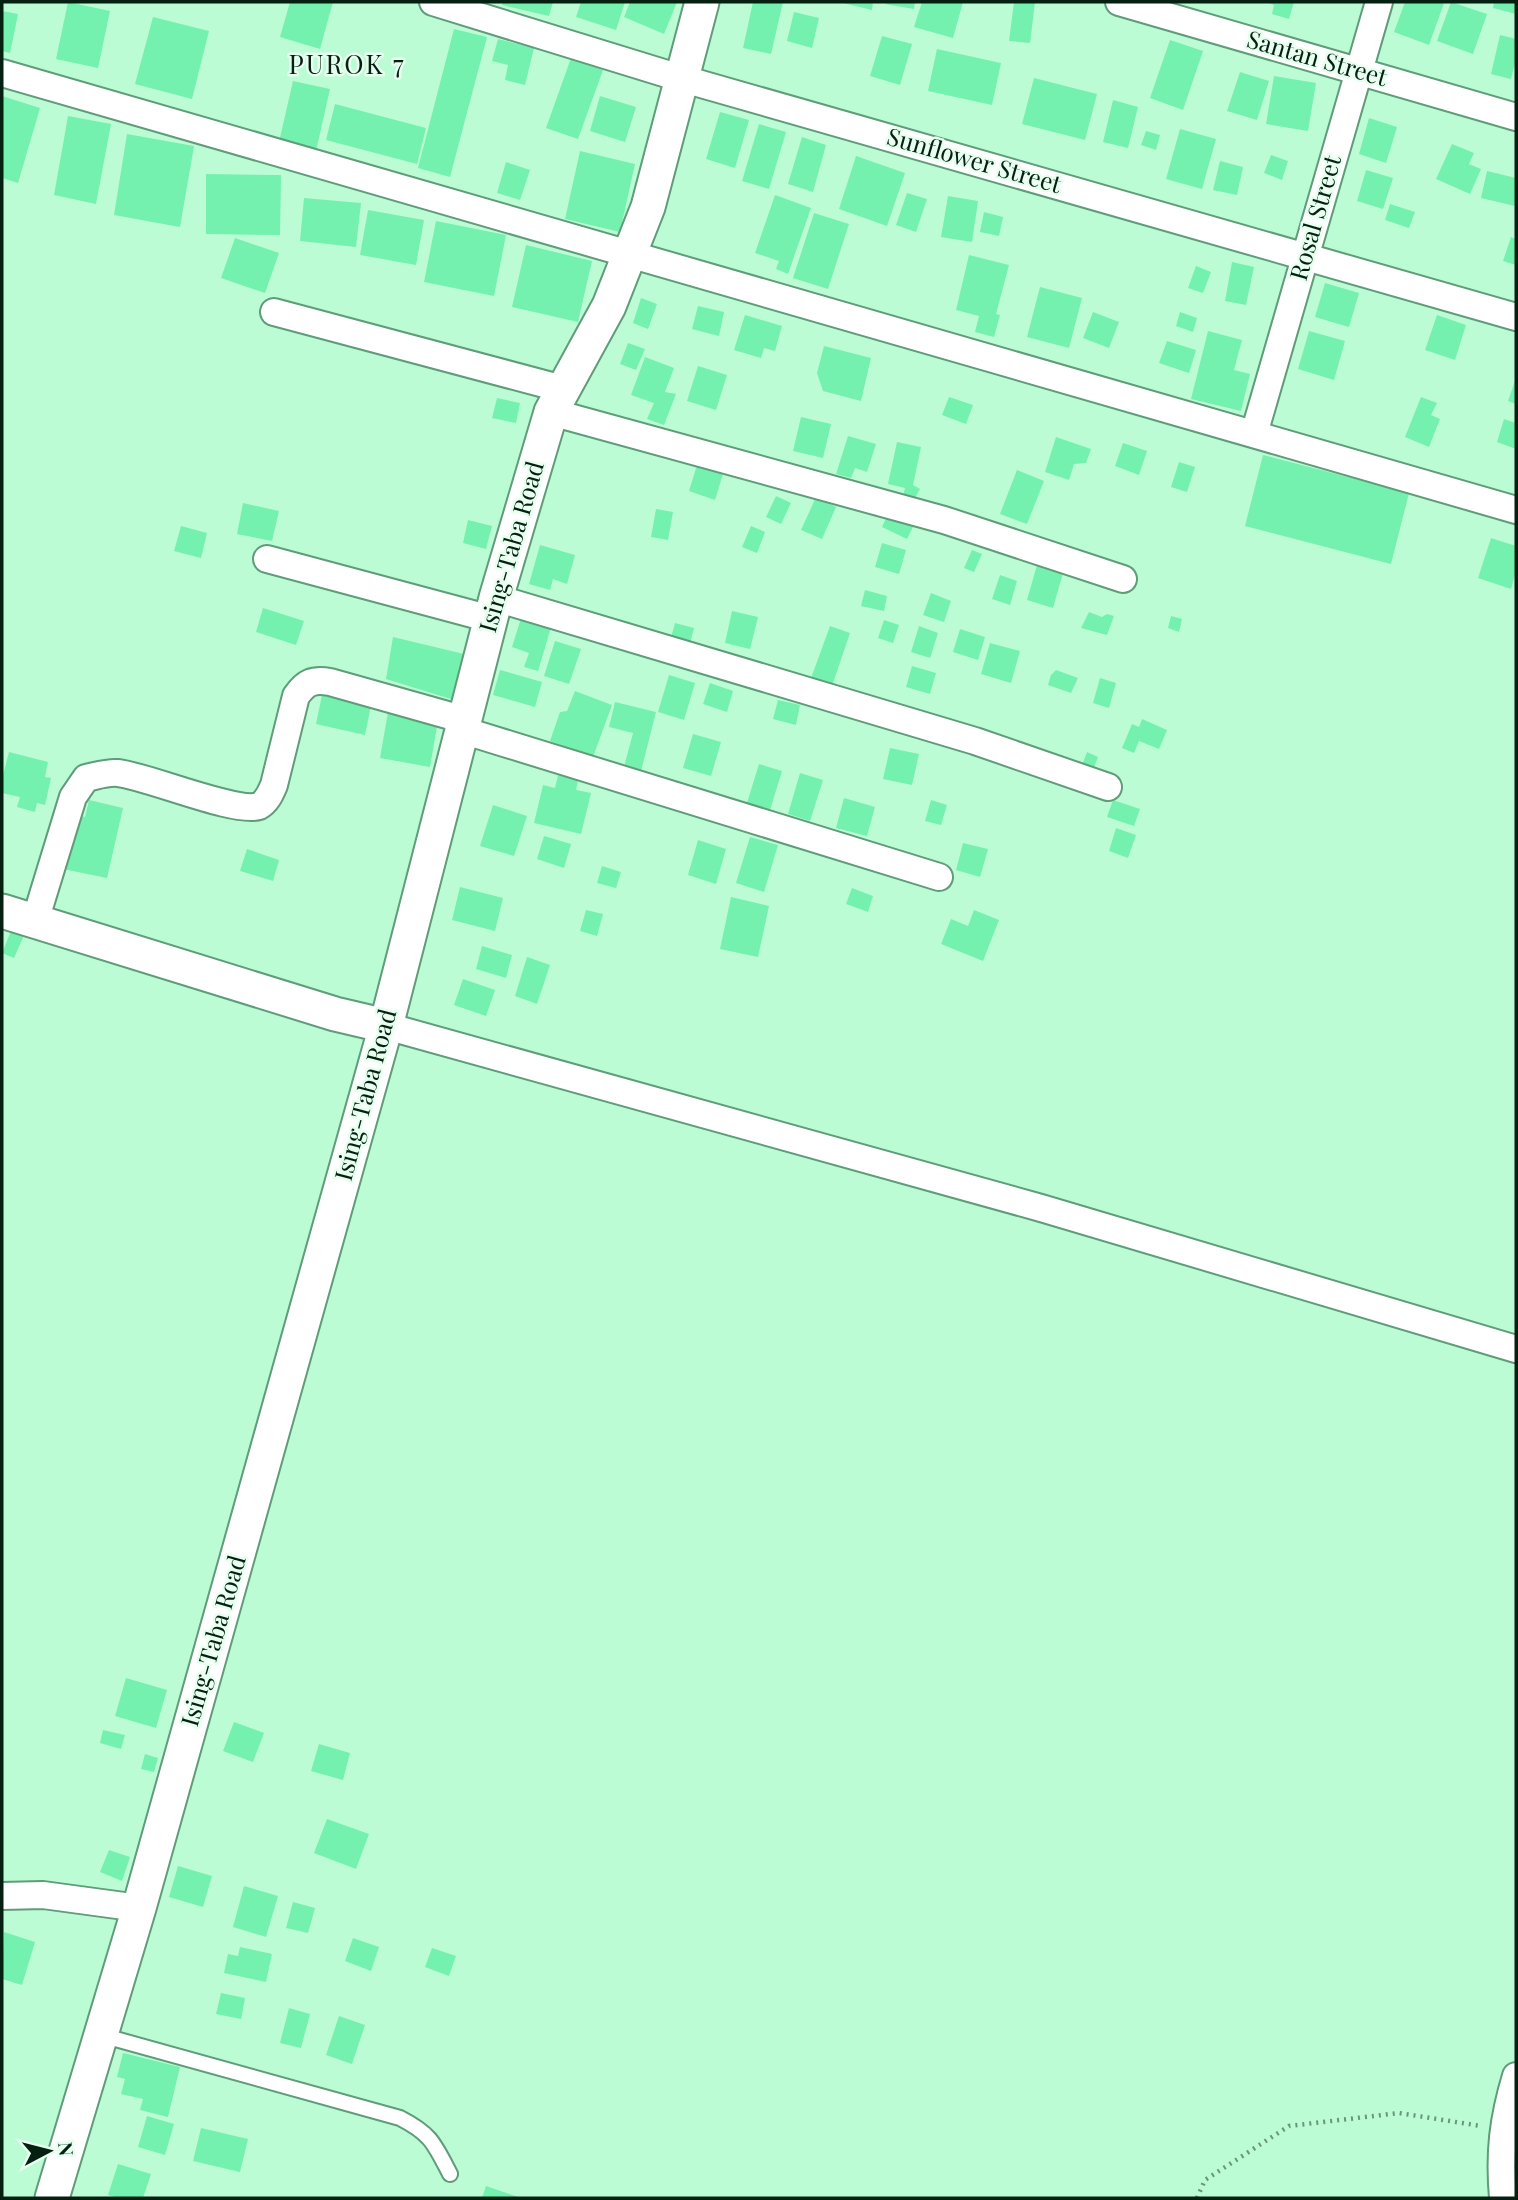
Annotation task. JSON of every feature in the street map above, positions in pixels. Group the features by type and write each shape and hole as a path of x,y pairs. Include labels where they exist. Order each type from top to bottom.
{"street":[{"name":"Sunflower Street","path":"433,2 680,78 1516,317"},
{"name":"Ising-Taba Road","path":"52,2198 139,1908 386,1026 494,608 557,400 609,306 648,207 702,2"},
{"name":"Santan Street","path":"1119,2 1516,117"},
{"name":"Rosal Street","path":"1254,434 1379,2"},
{"path":"2,73 631,252 825,312 1516,510"},
{"path":"274,312 944,520 1124,579"},
{"path":"267,559 494,608 975,741 1108,787"},
{"path":"35,921 73,797 86,778 117,773 248,808 261,805 269,797 274,785 296,696 304,684 316,680 330,682 939,877"},
{"path":"2,911 335,1014 1028,1205 1516,1349"},
{"path":"2,1896 43,1895 139,1908"},
{"path":"1503,2198 1503,2130 1516,2076"}],"lane":[{"path":"101,2035 400,2118 423,2130 450,2174"}],"path":[{"path":"1197,2198 1205,2180 1289,2126 1398,2113 1503,2130"}],"building":[{"path":"68,2 110,11 98,68 56,59"},
{"path":"290,2 333,2 320,49 280,37"},
{"path":"503,2 553,2 549,16 502,5"},
{"path":"581,2 625,2 616,30 576,17"},
{"path":"630,2 677,2 664,34 624,17"},
{"path":"753,2 783,2 771,54 743,48"},
{"path":"839,2 873,2 872,10"},
{"path":"915,2 914,9 885,4"},
{"path":"922,2 963,2 953,38 914,27"},
{"path":"1014,2 1035,2 1030,43 1009,41"},
{"path":"1266,2 1294,2 1289,19 1272,14 1274,5"},
{"path":"1405,2 1444,3 1429,45 1394,32"},
{"path":"1451,2 1487,14 1473,54 1437,41"},
{"path":"1494,2 1516,2 1516,14 1493,8"},
{"path":"2,11 18,14 10,53 2,51"},
{"path":"794,12 819,18 812,48 787,41"},
{"path":"153,17 209,31 192,99 135,84"},
{"path":"454,29 487,37 450,177 418,168"},
{"path":"1500,35 1516,39 1516,59 1511,79 1491,74"},
{"path":"882,36 912,44 900,85 870,76"},
{"path":"498,39 534,48 525,85 505,80 508,65 492,61"},
{"path":"1170,40 1203,51 1183,110 1150,98"},
{"path":"937,49 1001,63 992,105 928,91"},
{"path":"571,58 603,70 578,139 546,128"},
{"path":"1240,72 1269,81 1257,120 1227,111"},
{"path":"1274,76 1316,83 1308,131 1266,124"},
{"path":"1034,78 1097,94 1085,140 1022,124"},
{"path":"293,81 330,89 316,151 279,142"},
{"path":"2,96 40,108 18,183 2,178"},
{"path":"600,96 636,107 625,142 590,131"},
{"path":"1113,100 1138,107 1128,148 1103,142"},
{"path":"335,104 426,128 417,164 326,140"},
{"path":"720,112 749,120 735,168 706,159"},
{"path":"68,116 111,124 96,204 54,195"},
{"path":"1369,118 1397,127 1386,163 1359,154"},
{"path":"759,124 786,132 769,189 742,181"},
{"path":"1180,129 1216,139 1202,189 1166,179"},
{"path":"1146,131 1160,135 1156,150 1141,145"},
{"path":"127,134 194,146 180,227 114,215"},
{"path":"802,137 826,145 813,192 788,184"},
{"path":"1452,144 1474,153 1469,164 1481,169 1470,194 1436,179"},
{"path":"580,151 635,164 620,232 565,219"},
{"path":"1271,155 1288,161 1282,180 1264,173"},
{"path":"856,156 905,173 887,226 839,209"},
{"path":"1220,161 1243,167 1237,195 1213,190"},
{"path":"506,162 530,170 520,200 497,193"},
{"path":"1366,170 1393,178 1383,209 1357,201"},
{"path":"1487,171 1516,178 1515,206 1481,198"},
{"path":"206,174 281,175 280,235 206,234"},
{"path":"907,193 927,199 916,232 896,225"},
{"path":"775,195 811,208 788,274 776,269 779,261 755,253"},
{"path":"948,196 978,201 972,242 941,237"},
{"path":"304,198 361,203 356,247 300,241"},
{"path":"1390,204 1415,212 1409,228 1385,220"},
{"path":"368,210 424,220 416,265 360,255"},
{"path":"984,212 1003,217 999,236 980,232"},
{"path":"814,213 849,224 828,289 793,278"},
{"path":"436,221 506,235 494,296 424,282"},
{"path":"1511,237 1516,239 1516,265 1503,261"},
{"path":"235,238 279,253 265,293 221,278"},
{"path":"526,245 592,261 578,322 512,307"},
{"path":"969,255 1009,265 996,314 1000,315 994,337 975,332 979,316 956,310"},
{"path":"1232,262 1254,267 1246,305 1225,301"},
{"path":"1196,266 1211,272 1203,293 1188,288"},
{"path":"1325,283 1359,293 1349,327 1315,317"},
{"path":"1040,287 1082,298 1069,348 1027,337"},
{"path":"641,298 657,304 648,329 633,323"},
{"path":"698,306 724,312 719,336 692,329"},
{"path":"1093,312 1119,322 1109,348 1083,338"},
{"path":"1180,312 1197,318 1193,332 1176,326"},
{"path":"745,315 782,326 775,351 764,348 761,358 734,350"},
{"path":"1437,315 1466,325 1455,360 1425,350"},
{"path":"1208,331 1242,340 1234,370 1250,374 1241,411 1191,399"},
{"path":"1309,331 1345,341 1334,380 1298,369"},
{"path":"1167,341 1196,350 1189,373 1159,363"},
{"path":"628,343 645,349 636,370 620,364"},
{"path":"824,346 871,358 861,401 823,391 817,373"},
{"path":"645,357 674,368 665,392 676,394 664,425 647,419 654,403 631,395"},
{"path":"698,366 727,375 716,410 687,401"},
{"path":"1516,378 1516,404 1508,401"},
{"path":"949,397 973,405 966,424 942,415"},
{"path":"1421,397 1437,403 1431,415 1440,419 1429,447 1405,437"},
{"path":"497,398 520,403 516,423 492,418"},
{"path":"801,417 831,424 823,458 793,451"},
{"path":"1504,419 1516,423 1516,449 1497,442"},
{"path":"848,436 876,444 867,472 855,468 851,478 836,474"},
{"path":"1056,437 1091,449 1086,463 1074,464 1069,480 1045,472"},
{"path":"897,442 921,447 913,485 920,489 912,503 902,500 905,488 888,484"},
{"path":"1123,443 1147,451 1139,475 1115,466"},
{"path":"1263,455 1409,493 1391,564 1245,526"},
{"path":"1179,462 1195,467 1187,492 1171,487"},
{"path":"697,465 723,474 715,500 689,491"},
{"path":"1017,470 1044,481 1027,524 1000,514"},
{"path":"776,496 791,503 781,524 766,517"},
{"path":"816,497 836,507 822,539 801,530"},
{"path":"243,503 279,511 272,541 237,534"},
{"path":"656,509 673,512 668,540 651,537"},
{"path":"890,510 915,523 907,539 882,527"},
{"path":"468,520 492,526 486,549 463,543"},
{"path":"181,526 207,533 201,558 174,551"},
{"path":"751,526 765,532 757,553 742,547"},
{"path":"1491,538 1516,546 1516,571 1511,589 1478,578"},
{"path":"882,543 906,550 899,574 875,567"},
{"path":"540,545 575,555 567,584 553,579 550,590 529,584"},
{"path":"972,550 982,554 974,572 964,568"},
{"path":"1037,565 1063,573 1053,608 1027,600"},
{"path":"1000,575 1017,581 1010,605 992,599"},
{"path":"865,590 887,596 884,611 861,606"},
{"path":"931,593 951,601 944,622 923,615"},
{"path":"263,608 304,621 296,645 256,632"},
{"path":"732,611 758,617 750,649 725,643"},
{"path":"1089,612 1102,617 1107,614 1114,616 1107,635 1081,628"},
{"path":"522,615 552,624 538,671 524,667 529,653 512,647"},
{"path":"1171,616 1182,619 1179,632 1168,628"},
{"path":"884,620 899,625 893,643 878,638"},
{"path":"675,623 694,628 688,651 669,645"},
{"path":"830,626 850,633 831,689 810,681"},
{"path":"919,626 938,633 930,658 911,652"},
{"path":"960,629 985,637 978,660 953,652"},
{"path":"393,637 464,654 454,700 386,679"},
{"path":"555,641 581,649 569,684 544,676"},
{"path":"990,643 1020,651 1011,683 981,674"},
{"path":"912,666 936,673 930,694 906,687"},
{"path":"500,670 542,682 535,707 493,695"},
{"path":"1056,670 1078,678 1071,693 1048,685"},
{"path":"669,675 695,683 684,720 658,712"},
{"path":"1100,678 1116,683 1109,708 1093,703"},
{"path":"710,683 733,691 727,712 703,704"},
{"path":"323,690 372,701 365,735 316,724"},
{"path":"575,691 612,705 593,757 550,741 560,712 567,711"},
{"path":"778,700 800,705 796,725 773,719"},
{"path":"615,702 656,712 641,771 624,767 633,733 609,727"},
{"path":"388,712 438,721 430,767 380,758"},
{"path":"1142,719 1167,730 1159,749 1139,741 1134,753 1122,748 1132,724 1139,727"},
{"path":"693,734 721,742 711,776 683,768"},
{"path":"890,748 919,754 912,785 883,779"},
{"path":"9,752 48,762 45,777 51,778 45,805 37,803 35,812 17,807 20,797 2,793 2,779"},
{"path":"1087,752 1098,757 1092,773 1081,768"},
{"path":"759,764 782,771 770,810 747,803"},
{"path":"800,773 823,780 810,821 788,814"},
{"path":"558,775 578,780 576,790 591,793 581,834 534,823 543,785 555,788"},
{"path":"844,798 875,807 867,836 836,828"},
{"path":"89,800 123,808 107,878 63,869 75,815 85,817"},
{"path":"931,800 947,805 941,825 925,821"},
{"path":"1113,800 1140,809 1134,826 1107,817"},
{"path":"493,805 527,816 514,856 480,846"},
{"path":"1116,828 1136,835 1128,858 1109,851"},
{"path":"544,836 571,844 564,868 537,859"},
{"path":"750,837 778,845 764,892 736,883"},
{"path":"698,840 726,849 716,884 688,875"},
{"path":"963,843 988,849 980,877 956,870"},
{"path":"247,849 279,860 273,881 240,871"},
{"path":"602,866 621,872 616,888 597,883"},
{"path":"460,887 503,898 495,931 452,920"},
{"path":"852,888 873,896 868,912 846,904"},
{"path":"731,897 769,906 758,957 720,949"},
{"path":"586,910 603,914 597,936 580,931"},
{"path":"974,910 999,920 983,961 941,944 951,919 968,926"},
{"path":"16,919 29,924 14,958 2,953"},
{"path":"482,946 512,955 506,978 476,969"},
{"path":"527,957 550,965 537,1004 515,996"},
{"path":"463,979 495,990 486,1016 454,1005"},
{"path":"126,1678 167,1690 156,1728 115,1716"},
{"path":"234,1722 264,1733 253,1762 223,1751"},
{"path":"103,1730 125,1735 121,1749 100,1743"},
{"path":"319,1744 350,1753 343,1780 311,1771"},
{"path":"145,1754 158,1758 154,1772 141,1769"},
{"path":"327,1819 369,1834 356,1869 314,1853"},
{"path":"109,1850 130,1857 122,1881 100,1872"},
{"path":"178,1866 212,1876 203,1907 169,1897"},
{"path":"244,1886 278,1896 266,1937 233,1927"},
{"path":"293,1902 315,1908 308,1933 286,1928"},
{"path":"4,1932 35,1942 22,1985 2,1979"},
{"path":"353,1938 379,1947 371,1971 345,1961"},
{"path":"240,1947 272,1954 266,1982 224,1973 228,1954 238,1956"},
{"path":"432,1948 456,1956 449,1976 425,1967"},
{"path":"221,1993 245,1998 241,2019 216,2014"},
{"path":"289,2008 310,2014 301,2048 280,2043"},
{"path":"339,2016 365,2025 352,2064 326,2055"},
{"path":"123,2053 180,2067 168,2117 140,2110 143,2099 121,2094 125,2079 117,2077"},
{"path":"147,2116 174,2124 165,2155 138,2147"},
{"path":"201,2128 248,2139 240,2172 193,2161"},
{"path":"118,2164 151,2174 143,2198 118,2198 108,2195"},
{"path":"486,2186 521,2198 482,2198"}],"district":[{"name":"PUROK 7","path":"347,65"}]}
